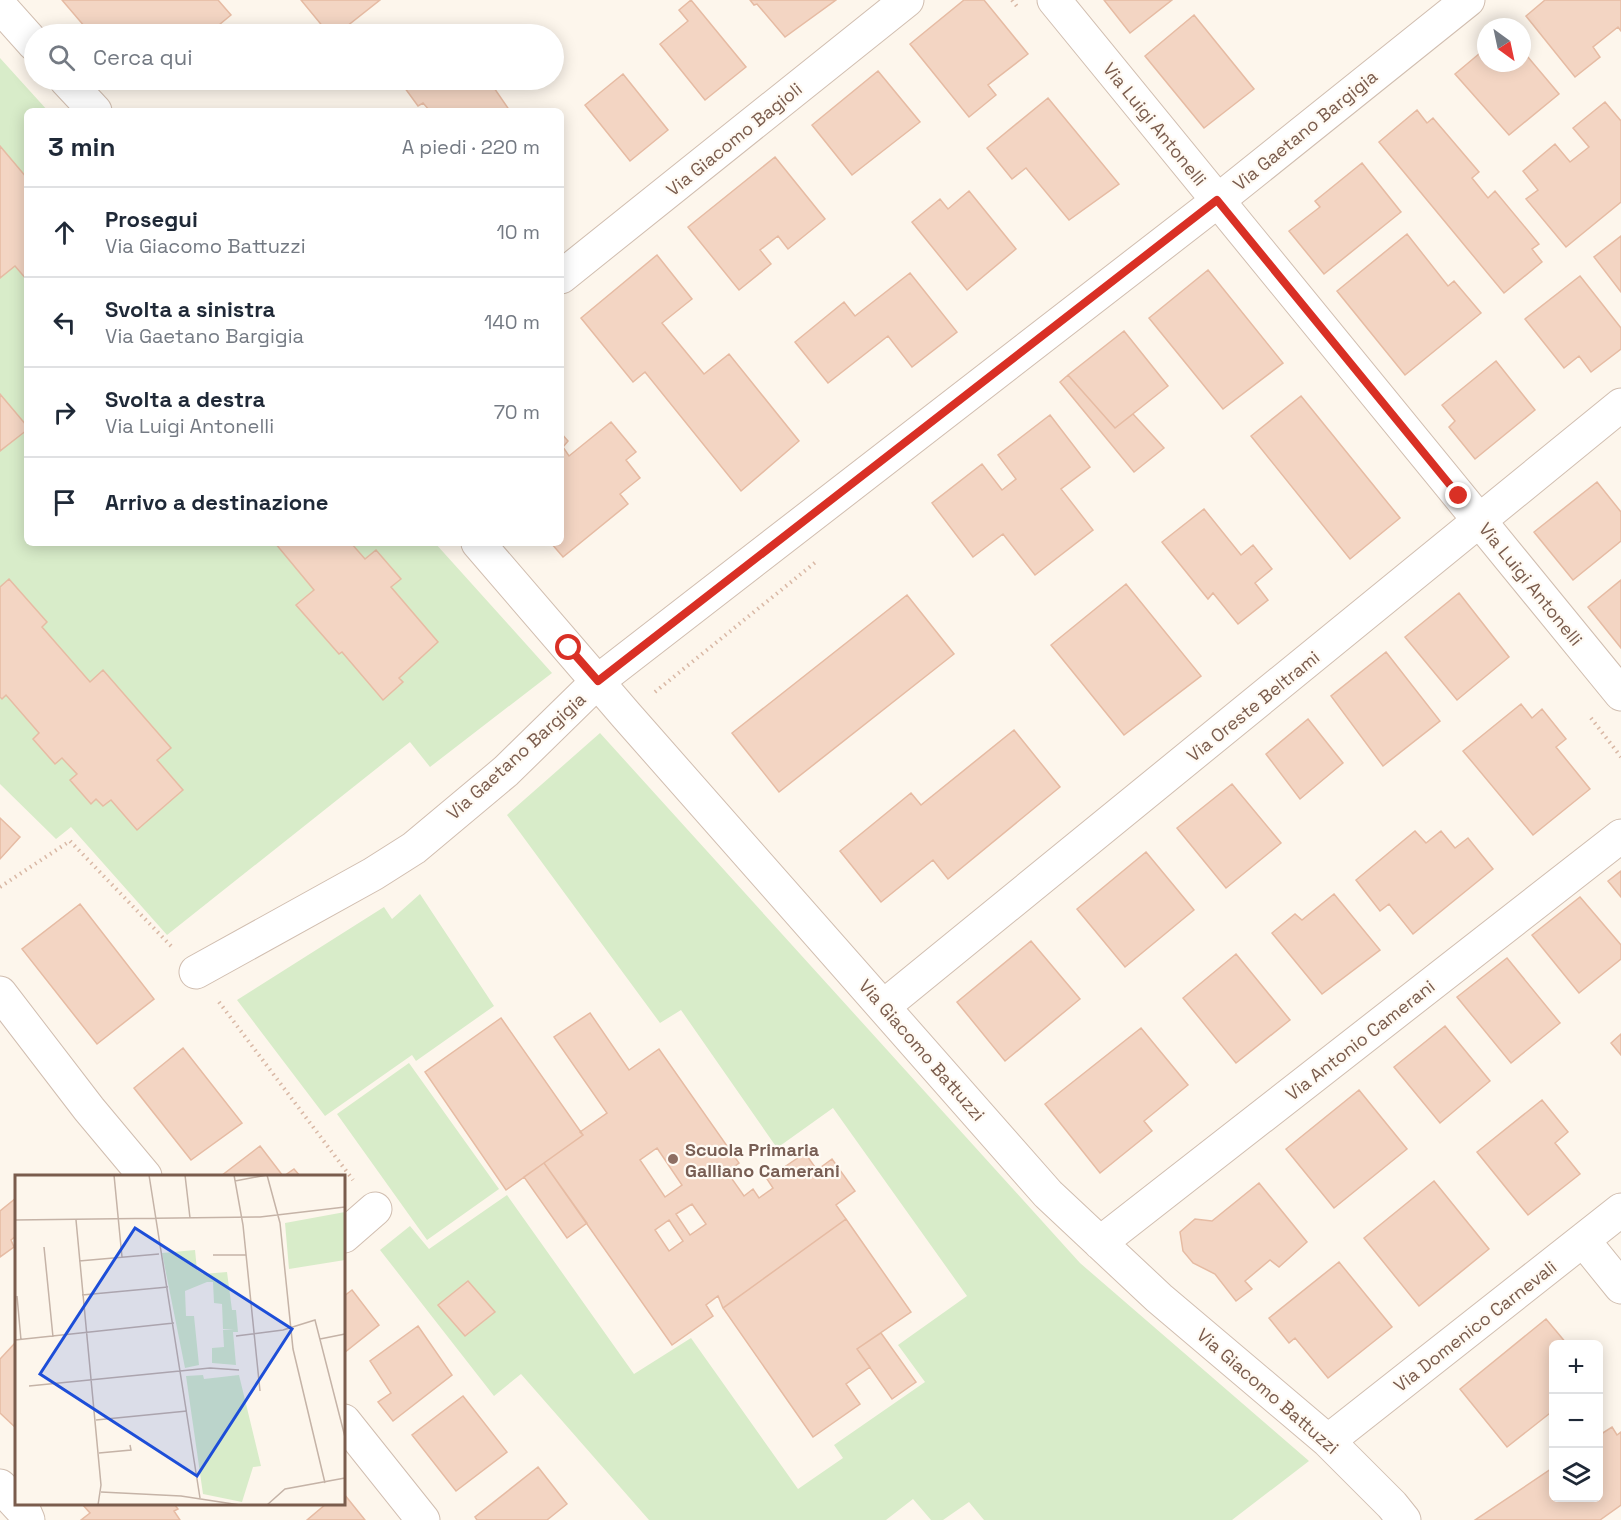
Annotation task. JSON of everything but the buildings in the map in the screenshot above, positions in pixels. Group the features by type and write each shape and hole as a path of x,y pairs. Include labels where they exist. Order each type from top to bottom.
{"street":[{"name":"Via Giacomo Bagioli","path":"564,275 908,0"},
{"name":"Via Luigi Antonelli","path":"1054,0 1621,694"},
{"name":"Via Gaetano Bargigia","path":"196,972 373,874 414,848 506,771 598,681 1217,200 1468,0"},
{"path":"0,6 24,33"},
{"path":"75,90 92,108"},
{"name":"Via Oreste Beltrami","path":"884,1006 1621,405"},
{"name":"Via Giacomo Battuzzi","path":"481,546 767,876 1048,1194 1159,1298 1328,1441 1404,1520"},
{"name":"Via Antonio Camerani","path":"1100,1243 1621,836"},
{"path":"0,993 88,1108 144,1175"},
{"path":"345,1235 375,1209"},
{"name":"Via Domenico Carnevali","path":"1328,1441 1621,1210"},
{"path":"1583,1240 1621,1287"},
{"path":"345,1422 423,1520"},
{"path":"0,1486 15,1502"}],"path":[{"path":"0,887 70,841 196,972 375,1209"}],"green space":[{"path":"0,58 24,84 24,90 29,90 45,108 24,108 24,546 438,546 552,673 430,767 410,742 167,935 71,827 56,839 0,784"},
{"path":"600,733 1080,1263 1309,1461 1232,1520 984,1520 969,1502 943,1520 931,1520 913,1499 886,1520 649,1520 521,1374 494,1396 380,1250 410,1226 429,1249 507,1195 634,1374 691,1338 798,1489 843,1458 834,1445 925,1382 898,1345 967,1296 833,1108 777,1148 681,1010 660,1023 507,815"},
{"path":"420,894 494,1006 416,1061 412,1055 325,1116 237,1000 384,907 392,919"},
{"path":"409,1063 499,1189 427,1240 337,1114"}],"place":[{"name":"Scuola Primaria Galliano Camerani","path":"673,1159"}],"route":[{"path":"569,648 598,681 1217,200 1459,496"}]}
